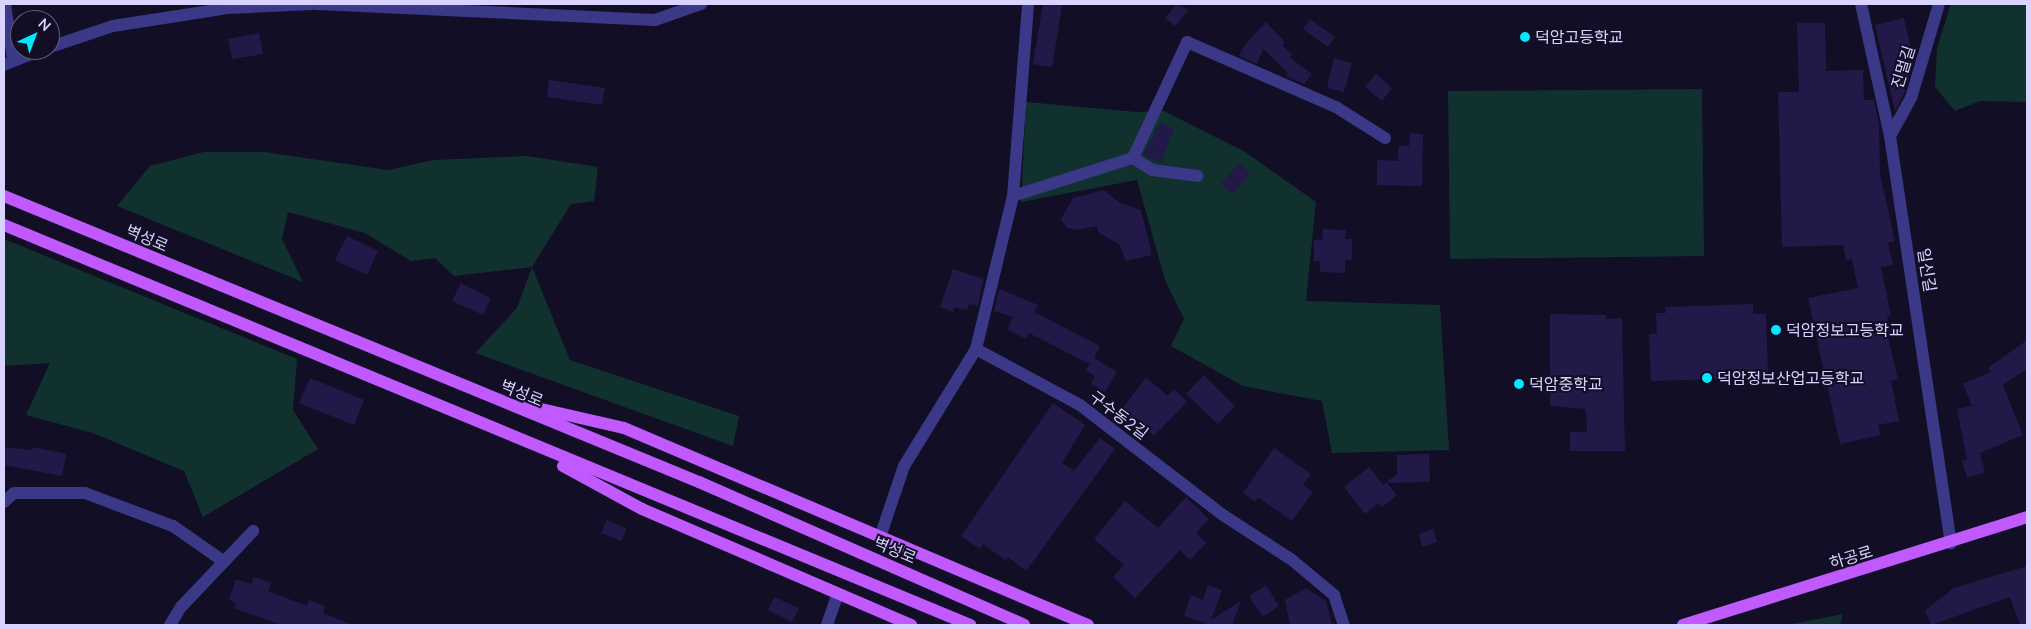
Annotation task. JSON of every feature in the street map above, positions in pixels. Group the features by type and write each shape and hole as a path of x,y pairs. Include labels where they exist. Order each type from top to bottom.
{"main road":[{"name":"벽성로","path":"4,196 708,486 1024,625"},
{"path":"4,225 511,437 970,625"},
{"path":"490,397 624,428 1088,625"},
{"path":"511,437 642,509 911,625"},
{"name":"하공로","path":"1683,625 1951,543 2027,517"}],"street":[{"path":"5,4 9,62"},
{"path":"60,44 113,26 228,8 312,4"},
{"path":"317,4 655,20 701,4"},
{"path":"880,537 904,466 976,349 1013,196 1028,4"},
{"name":"일신길","path":"1861,4 1890,136 1951,543"},
{"name":"진멀길","path":"1890,136 1911,98 1939,4"},
{"path":"1013,196 1133,158 1187,42 1336,107 1385,138"},
{"path":"1133,158 1152,170 1198,176"},
{"name":"구수동2길","path":"976,349 1080,405 1223,515 1292,560 1334,595 1344,625"},
{"path":"4,502 14,493 85,493 173,526 223,561"},
{"path":"170,625 181,608 253,531"},
{"path":"827,625 838,596 842,595"}],"green space":[{"path":"1951,4 2027,5 2027,102 1980,101 1955,111 1935,87 1937,48"},
{"path":"1702,89 1704,256 1450,259 1448,91"},
{"path":"1026,102 1136,112 1164,111 1245,152 1316,202 1306,301 1440,305 1449,450 1332,453 1322,401 1243,386 1171,346 1184,319 1165,280 1137,180 1021,202"},
{"path":"204,152 264,152 388,170 433,160 527,156 598,167 594,201 571,204 532,267 454,276 435,258 411,261 365,233 288,212 282,239 303,282 117,206 150,166"},
{"path":"4,239 297,359 293,410 318,449 203,517 184,471 93,433 26,415 50,363 4,366"},
{"path":"532,267 570,360 739,416 733,446 475,353 517,308"},
{"path":"1843,614 1840,625 1787,625"}],"building":[{"path":"1043,4 1062,5 1052,67 1033,64"},
{"path":"1177,4 1188,10 1175,26 1165,18"},
{"path":"1904,18 1913,59 1910,60 1905,91 1895,111 1875,25"},
{"path":"1310,19 1335,37 1328,47 1303,29"},
{"path":"1266,22 1285,42 1282,45 1292,54 1289,57 1312,74 1304,84 1286,76 1288,73 1263,49 1257,64 1239,56 1244,46"},
{"path":"1797,23 1825,23 1826,71 1863,70 1864,100 1874,100 1879,125 1880,174 1895,241 1888,243 1893,265 1881,267 1891,316 1887,317 1890,328 1886,329 1898,379 1891,381 1899,421 1878,425 1881,435 1840,444 1808,298 1858,288 1852,259 1846,260 1843,245 1782,247 1778,92 1799,92"},
{"path":"259,33 263,54 232,59 228,39"},
{"path":"1334,58 1352,63 1344,92 1327,88"},
{"path":"1376,74 1392,88 1382,101 1365,87"},
{"path":"549,80 605,88 602,105 547,97"},
{"path":"1160,123 1174,129 1161,163 1143,155"},
{"path":"1410,133 1423,134 1422,186 1377,185 1377,160 1398,161 1399,146 1409,146"},
{"path":"1238,163 1250,173 1234,194 1221,184"},
{"path":"1104,190 1120,203 1141,210 1152,255 1126,261 1119,244 1099,233 1097,226 1076,230 1066,227 1061,219 1073,198"},
{"path":"1323,229 1346,230 1345,239 1352,239 1352,260 1345,260 1345,273 1320,272 1320,261 1314,261 1314,240 1322,240"},
{"path":"347,236 378,251 367,275 335,260"},
{"path":"953,269 983,279 978,306 969,304 967,310 955,307 953,312 940,307"},
{"path":"461,283 491,298 483,315 452,301"},
{"path":"999,289 1038,305 1034,312 1100,346 1094,358 1117,372 1105,392 1091,384 1095,376 1086,371 1090,364 1029,333 1026,339 1007,329 1013,317 994,311"},
{"path":"1753,304 1753,314 1766,314 1768,373 1757,373 1757,378 1651,381 1649,334 1657,334 1656,313 1666,313 1665,307"},
{"path":"1550,314 1606,315 1606,319 1622,318 1625,451 1570,451 1570,432 1587,432 1586,409 1550,406"},
{"path":"2027,340 2027,369 2003,385 2023,435 1980,453 1985,472 1967,478 1962,461 1967,460 1957,409 1972,406 1963,384 1991,372 1988,368"},
{"path":"1204,375 1235,406 1218,424 1186,394"},
{"path":"310,378 364,400 354,425 299,403"},
{"path":"1146,378 1168,396 1174,389 1187,402 1154,436 1137,418 1131,426 1117,415"},
{"path":"1053,403 1085,425 1062,463 1074,471 1100,438 1115,449 1026,571 1008,557 1005,560 983,544 980,549 961,536"},
{"path":"4,447 32,450 33,447 66,454 62,476 4,465"},
{"path":"1274,448 1311,474 1303,485 1313,492 1292,521 1258,497 1255,502 1243,493"},
{"path":"1429,454 1430,482 1387,483 1397,495 1382,507 1379,503 1365,514 1344,487 1369,467 1383,485 1397,474 1397,455"},
{"path":"1186,497 1209,519 1196,533 1206,543 1190,560 1180,550 1135,598 1113,577 1124,565 1094,539 1125,501 1158,528"},
{"path":"607,520 627,529 621,541 601,533"},
{"path":"1433,529 1437,542 1422,547 1419,534"},
{"path":"2027,566 2027,625 2020,625 2010,597 1931,625 1925,610 1954,588"},
{"path":"254,577 271,583 268,591 307,606 309,600 325,606 323,613 352,625 281,625 234,608 236,603 229,600 236,579 251,584"},
{"path":"1208,585 1222,590 1211,620 1241,601 1232,625 1202,625 1205,623 1184,616 1191,595 1203,600"},
{"path":"1266,585 1279,606 1263,617 1249,596"},
{"path":"1306,588 1326,601 1332,625 1290,625 1285,600"},
{"path":"774,597 799,608 792,622 768,610"}],"place":[{"name":"덕암고등학교","path":"1525,37"},
{"name":"덕암정보고등학교","path":"1776,330"},
{"name":"덕암정보산업고등학교","path":"1707,378"},
{"name":"덕암중학교","path":"1519,384"}]}
